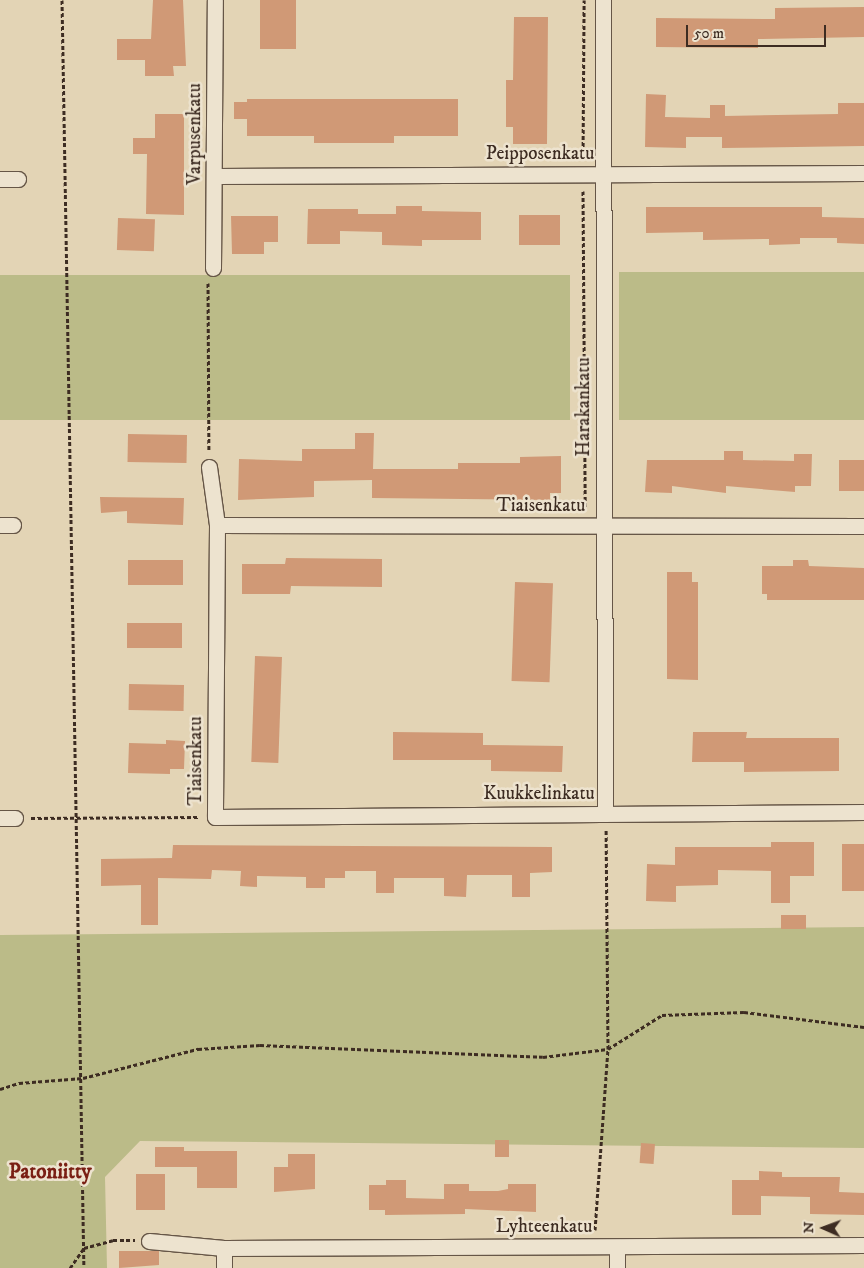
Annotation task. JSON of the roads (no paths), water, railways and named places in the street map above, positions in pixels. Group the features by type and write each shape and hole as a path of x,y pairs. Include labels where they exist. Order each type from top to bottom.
{"street":[{"name":"Varpusenkatu","path":"213,268 216,176 215,0"},
{"name":"Harakankatu","path":"603,0 606,814"},
{"name":"Peipposenkatu","path":"216,176 864,173"},
{"path":"0,179 18,179"},
{"name":"Tiaisenkatu","path":"209,467 218,526 215,817"},
{"name":"Tiaisenkatu","path":"218,526 864,526"},
{"name":"Kuukkelinkatu","path":"215,817 864,812"},
{"name":"Lyhteenkatu","path":"148,1241 224,1248 864,1245"},
{"path":"616,1247 617,1268"},
{"path":"224,1248 224,1268"}],"district":[{"name":"Patoniitty","path":"50,1172"}]}
